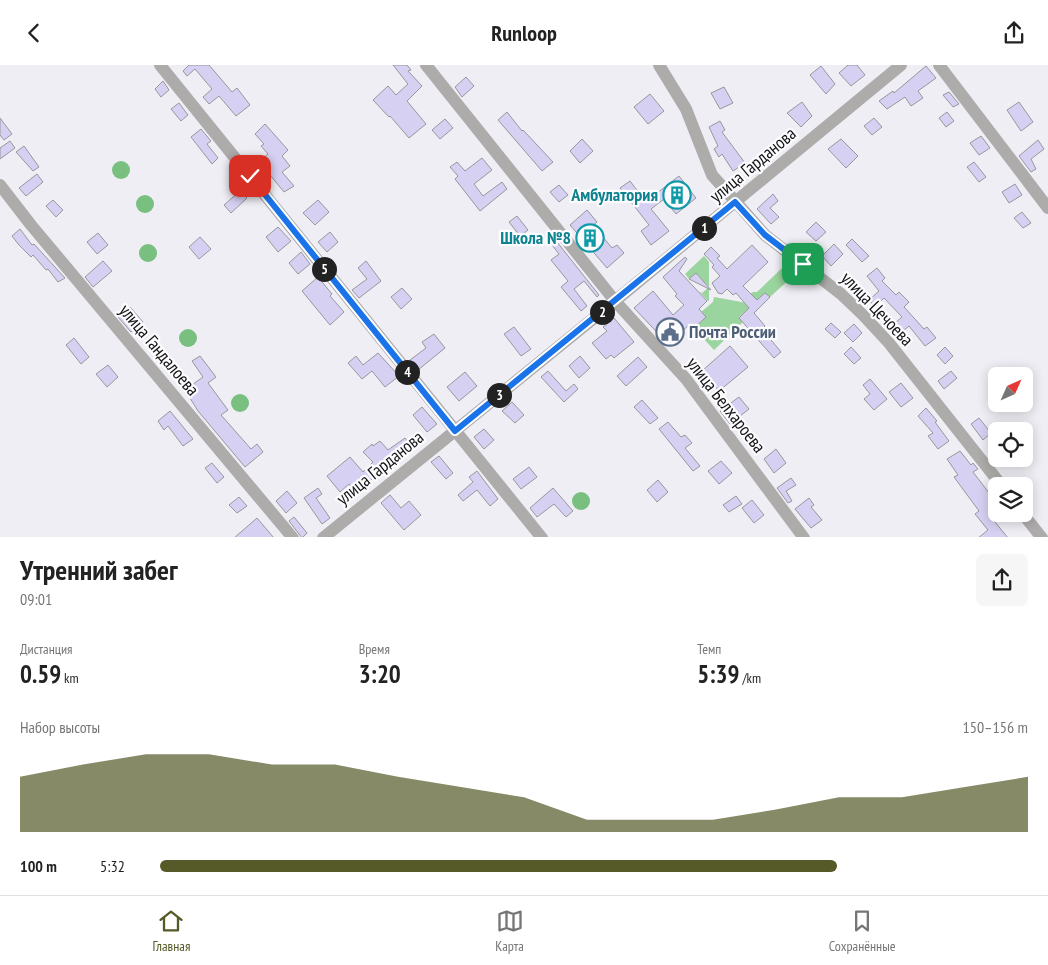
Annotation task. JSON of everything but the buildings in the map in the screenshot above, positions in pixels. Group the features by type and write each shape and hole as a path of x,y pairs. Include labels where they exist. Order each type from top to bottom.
{"street":[{"path":"160,65 542,537"},
{"name":"улица Белхароева","path":"426,65 615,301 686,379 804,537"},
{"name":"улица Цечоева","path":"659,65 686,109 712,175 765,235 841,294 863,315 889,343 995,477"},
{"name":"улица Гарданова","path":"323,537 615,301 901,65"},
{"path":"939,65 1048,208"},
{"name":"улица Гандалоева","path":"0,185 31,225 293,537"},
{"path":"1030,522 1042,537"}],"green space":[{"path":"121,161 127,164 130,170 127,176 121,179 115,176 112,170 115,164"},
{"path":"145,195 151,198 154,204 151,210 145,213 139,210 136,204 139,198"},
{"path":"148,244 154,247 157,253 154,259 148,262 142,259 139,253 142,247"},
{"path":"704,256 709,262 709,287 696,273 689,279 685,274"},
{"path":"783,267 792,277 770,297 765,293 753,304 749,295 757,292"},
{"path":"709,287 708,301 699,291 702,293"},
{"path":"714,297 747,303 750,307 739,317 743,322 714,350 694,328 706,317 701,312 713,302"},
{"path":"188,329 194,332 197,338 194,344 188,347 182,344 179,338 182,332"},
{"path":"240,394 246,397 249,403 246,409 240,412 234,409 231,403 234,397"},
{"path":"581,492 587,495 590,501 587,507 581,510 575,507 572,501 575,495"}],"place":[{"name":"Амбулатория","path":"677,195"},
{"name":"Школа №8","path":"590,238"},
{"name":"Почта России","path":"670,332"}],"route":[{"path":"250,176 455,431 735,202 765,235 803,264"}]}
